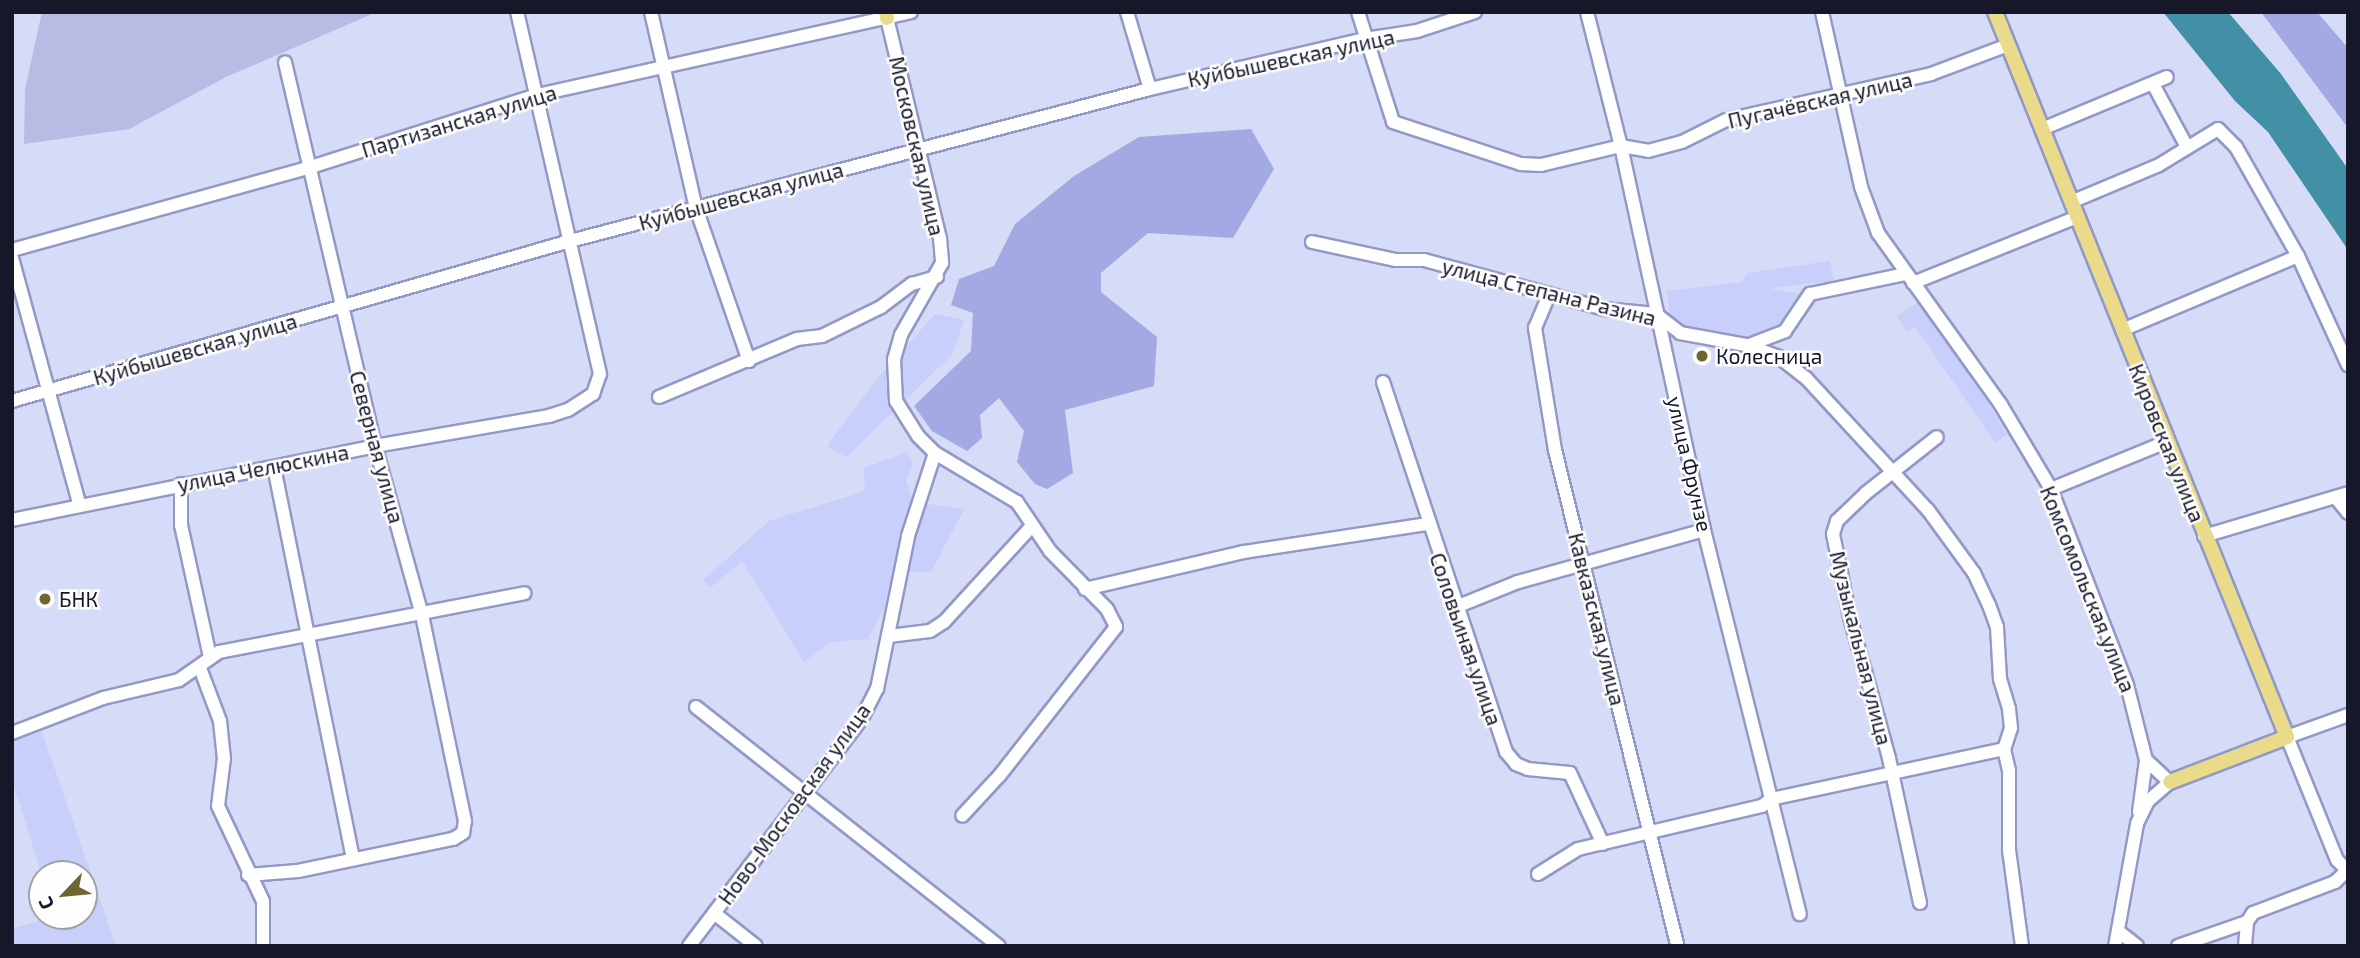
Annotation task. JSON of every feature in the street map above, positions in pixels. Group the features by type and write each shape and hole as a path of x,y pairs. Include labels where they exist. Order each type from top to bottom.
{"main road":[{"name":"Кировская улица","path":"1995,12 2287,737"},
{"path":"2170,782 2287,737"}],"street":[{"path":"517,12 570,241"},
{"path":"651,12 696,208 749,360"},
{"name":"Партизанская улица","path":"12,250 311,167 537,95 887,15 911,12"},
{"path":"1127,12 1150,89"},
{"path":"1358,12 1365,39"},
{"name":"Куйбышевская улица","path":"12,401 570,241 1150,89 1365,39 1416,31 1475,12"},
{"name":"улица Фрунзе","path":"1587,12 1621,146 1704,530 1800,914"},
{"name":"Комсомольская улица","path":"1822,12 1838,96 1865,198 1878,233 2001,405 2051,489 2137,715 2146,760 2137,824"},
{"name":"Московская улица","path":"887,15 940,239 942,263 937,277 910,316 894,359 896,401 918,436 934,453 1017,502 1031,527"},
{"name":"Пугачёвская улица","path":"1365,39 1393,122 1521,163 1541,164 1621,146 1647,151 1682,142 1726,120 1931,74 2008,45"},
{"name":"Северная улица","path":"285,62 375,446 422,615 456,762 465,821 463,833 410,850 353,859"},
{"path":"2042,129 2167,77"},
{"path":"2153,84 2187,147"},
{"path":"2071,202 2159,165 2218,129 2236,147 2298,256 2348,365"},
{"path":"1785,361 1785,331 1810,294 1910,278 2077,217"},
{"name":"улица Челюскина","path":"12,520 181,484 375,446 550,416 568,410 593,394 600,374 570,241"},
{"name":"улица Степана Разина","path":"1312,242 1396,260 1424,260 1604,309 1656,314 1680,333 1746,345 1785,361 1893,474 1959,551 1989,605 1997,627 2000,678 2009,709 2011,728 2004,749 2009,771 2009,850 2022,946"},
{"path":"2122,330 2298,256"},
{"path":"12,258 51,391 80,506"},
{"path":"659,397 711,378 797,339 822,336 881,307 912,284 937,277"},
{"name":"Кавказская улица","path":"1549,295 1535,328 1555,450 1651,833 1676,944"},
{"path":"1746,345 1785,331"},
{"name":"Соловьиная улица","path":"1383,382 1427,524 1506,752 1516,764 1528,769 1570,773 1603,845"},
{"name":"Музыкальная улица","path":"1920,903 1892,772 1833,534 1837,521 1937,437"},
{"path":"2051,489 2166,442"},
{"name":"Ново-Московская улица","path":"689,946 862,718 877,689 905,548 934,453"},
{"path":"248,875 353,859 274,467"},
{"path":"181,484 181,525 210,657"},
{"path":"2204,536 2342,495 2348,513"},
{"path":"1085,589 1244,552 1427,524"},
{"path":"889,636 930,631 944,622 1031,527 1114,619 1116,627 999,776 962,816"},
{"path":"1456,607 1583,562 1704,530"},
{"path":"12,733 103,698 179,680 201,668 210,657 219,652 422,615 524,593"},
{"path":"201,668 220,721 224,758 218,806 248,875 263,901 263,946"},
{"path":"696,707 999,946"},
{"path":"2287,737 2348,715"},
{"name":"Кировская улица","path":"2287,737 2337,860 2347,870"},
{"path":"1538,874 1578,849 1762,806 1771,799 2004,749"},
{"path":"2115,946 2137,824 2148,802 2170,782 2146,760"},
{"path":"2245,946 2247,922 2253,913 2334,882 2347,870"},
{"path":"714,913 757,946"},
{"path":"2178,946 2247,922"},
{"path":"2118,931 2137,946"}],"shaded area":[{"path":"42,12 377,12 226,77 129,129 24,144 25,89"},
{"path":"2163,12 2228,12 2281,74 2348,169 2348,250 2268,132 2235,101"},
{"path":"2261,12 2317,12 2348,48 2348,128"},
{"path":"1251,129 1274,169 1233,238 1148,233 1101,273 1101,292 1157,337 1154,386 1065,410 1073,473 1047,489 1035,484 1017,462 1024,431 999,398 980,415 982,438 967,451 932,431 914,406 971,351 973,313 951,305 959,279 994,266 1015,224 1074,176 1139,137"},
{"path":"1830,261 1834,281 1769,288 1805,295 1772,331 1747,337 1685,332 1671,322 1667,291 1741,282 1748,273"},
{"path":"1920,301 2007,435 1995,442 1915,327 1906,331 1897,316"},
{"path":"935,314 964,320 952,355 846,457 827,446 879,376"},
{"path":"907,452 913,465 906,480 913,502 964,509 931,572 892,572 885,606 868,639 830,642 804,662 742,561 710,588 703,580 769,521 865,491 864,468"},
{"path":"42,732 86,860 37,860 12,779 12,741"},
{"path":"98,894 116,946 12,946 12,929 28,924 28,930 98,930"}],"place":[{"name":"Колесница","path":"1702,356"},
{"name":"БНК","path":"45,599"}]}
